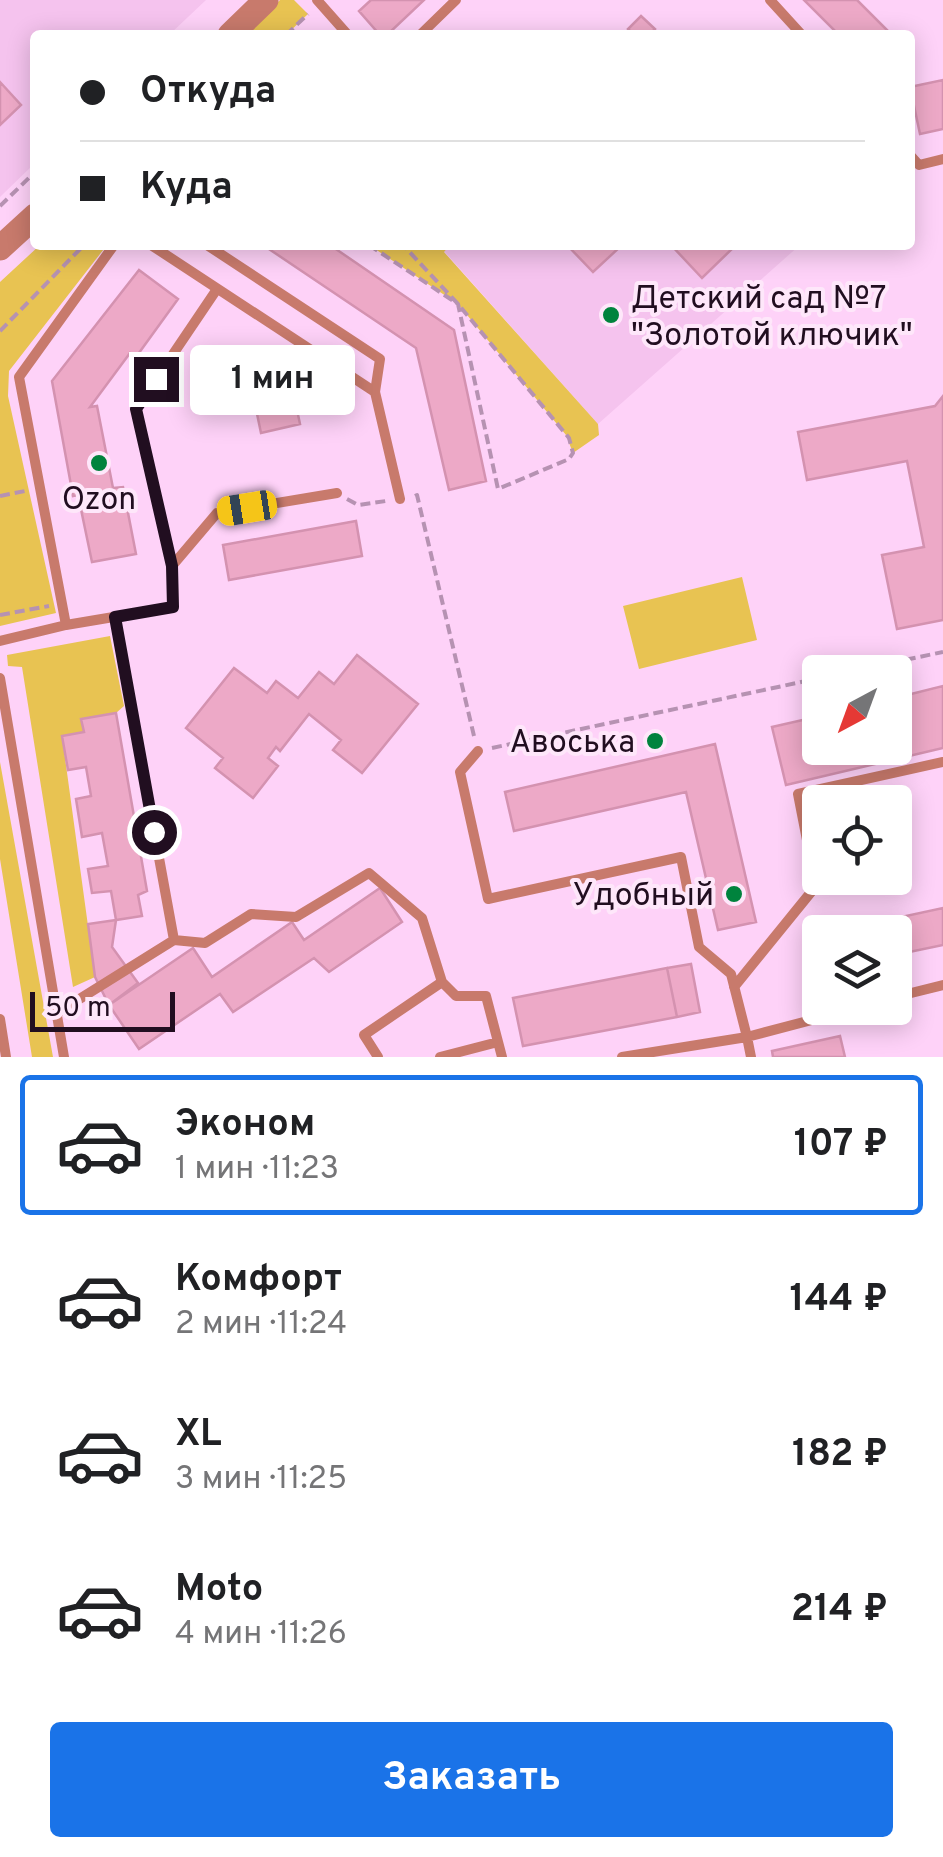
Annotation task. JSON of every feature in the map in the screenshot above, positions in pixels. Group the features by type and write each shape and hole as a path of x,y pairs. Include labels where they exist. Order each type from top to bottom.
{"street":[{"path":"235,30 266,0"},
{"path":"0,248 30,221"}],"lane":[{"path":"425,30 456,0"},
{"path":"770,0 797,30"},
{"path":"318,2 343,30"},
{"path":"915,161 919,165 943,159"},
{"path":"66,626 19,378 110,250"},
{"path":"158,250 375,392"},
{"path":"214,250 380,359 375,392 400,498"},
{"path":"0,641 173,607 172,566 136,409 217,289"},
{"path":"172,566 217,512 337,493"},
{"path":"115,617 174,940"},
{"path":"0,678 64,1057"},
{"path":"478,751 460,772 488,899 681,857 699,947 730,974 751,1057"},
{"path":"734,987 816,886 798,794 943,762"},
{"path":"57,1014 174,940 205,943 252,914 296,917 369,873 422,918 442,982 456,996 486,996 502,1057"},
{"path":"378,1057 364,1034 442,982"},
{"path":"912,993 943,985"},
{"path":"0,1019 6,1057"},
{"path":"622,1057 747,1037 802,1022"},
{"path":"440,1057 498,1042"}],"path":[{"path":"291,30 318,2"},
{"path":"0,206 30,177"},
{"path":"0,331 79,250"},
{"path":"377,250 458,304 498,489 569,459 573,452 569,438 458,304 408,250"},
{"path":"0,496 40,488"},
{"path":"337,493 358,505 418,495 478,751 802,682"},
{"path":"0,615 62,604"},
{"path":"912,658 943,652"}],"shaded area":[{"path":"0,0 206,0 174,30 30,30 30,168 0,197"},
{"path":"280,0 294,0 308,14 291,30 249,30"},
{"path":"35,250 103,250 9,371 8,396 56,613 0,626 0,282"},
{"path":"377,250 446,250 598,424 599,435 573,453 566,435 458,304"},
{"name":"Детский сад №7 \"Золотой ключик\"","path":"445,250 794,250 598,424"},
{"path":"742,577 757,640 639,669 623,606"},
{"path":"110,636 124,706 116,713 82,719 84,732 62,736 95,977 73,987 22,667 8,666 7,655"},
{"path":"0,762 53,1057 32,1057 0,859"}],"building":[{"path":"371,0 424,0 392,30 376,30 359,11"},
{"path":"804,0 857,0 887,30 834,30"},
{"path":"641,16 655,29 629,30"},
{"path":"943,80 943,129 920,134 915,86"},
{"path":"0,82 21,105 0,125"},
{"path":"270,250 337,250 454,330 486,481 449,490 416,348"},
{"path":"572,250 617,250 593,272"},
{"path":"676,250 731,250 702,278"},
{"path":"139,270 178,299 136,357 130,353 90,407 97,406 113,488 123,487 136,554 92,562 78,495 73,496 52,381"},
{"path":"285,353 300,424 261,433 246,361"},
{"path":"943,396 943,620 897,629 882,555 924,547 907,461 807,480 798,432 935,406"},
{"path":"356,521 362,556 229,580 223,545"},
{"path":"357,655 418,704 362,773 333,750 341,740 309,714 280,751 276,747 268,758 278,766 253,798 215,768 223,758 186,728 234,668 267,693 276,681 298,698 319,672 334,684"},
{"path":"943,686 943,748 912,755 912,694"},
{"path":"116,713 147,891 138,895 142,916 116,920 111,891 92,893 88,869 108,866 102,833 82,837 76,799 91,796 86,767 68,770 62,736 84,732 81,719"},
{"path":"802,720 802,765 871,765 786,785 772,727"},
{"path":"715,744 756,922 718,930 686,792 514,831 505,792"},
{"path":"380,888 402,922 329,972 314,958 233,1012 220,994 139,1049 109,1005 193,948 212,977 292,922 304,940"},
{"path":"943,908 943,945 912,951 911,915"},
{"path":"116,920 112,947 138,983 109,1005 95,977 88,924"},
{"path":"691,964 700,1012 677,1017 667,968"},
{"path":"667,968 677,1017 523,1046 513,998"},
{"path":"840,1036 845,1057 773,1057 772,1051"}],"place":[{"name":"Детский сад №7 \"Золотой ключик\"","path":"611,315"},
{"name":"Ozon","path":"99,463"},
{"name":"Авоська","path":"655,741"},
{"name":"Удобный","path":"734,894"}],"route":[{"path":"154,832 115,617 173,607 172,566 136,409 156,379"}]}
